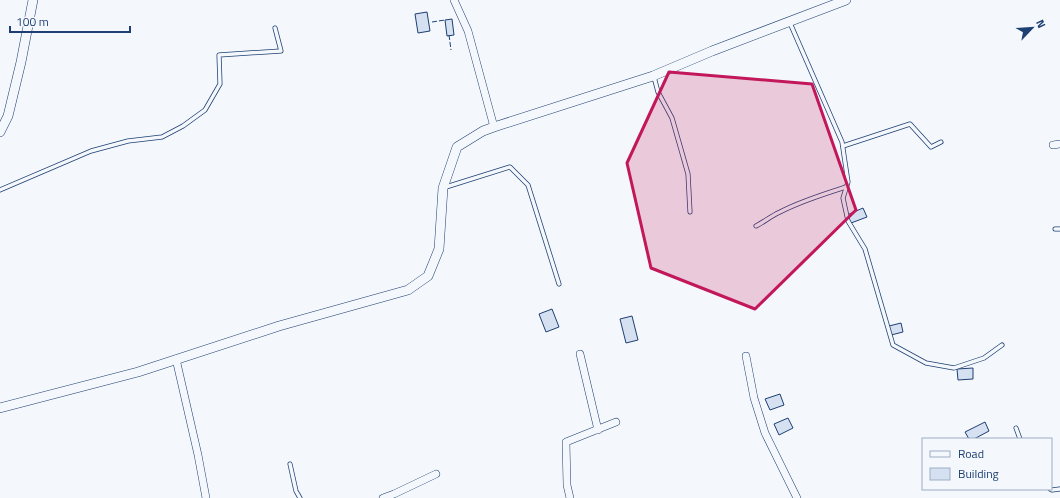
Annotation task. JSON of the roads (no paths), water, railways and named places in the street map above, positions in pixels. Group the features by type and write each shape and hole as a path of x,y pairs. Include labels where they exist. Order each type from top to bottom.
{"street":[{"path":"0,132 8,116 21,62 33,0"},
{"path":"454,0 468,31 494,127"},
{"path":"0,408 138,372 279,326 408,290 428,276 439,249 443,188 457,147 483,131 653,76 712,51 846,0"},
{"path":"580,354 598,430"},
{"path":"746,356 754,398 765,433 796,498"},
{"path":"176,359 198,455 206,498"},
{"path":"570,498 567,485 566,442 616,422"},
{"path":"382,498 394,494 436,474"}],"lane":[{"path":"790,22 842,142 848,182 843,198 848,221 865,249 893,345 926,363 954,368 984,358 1002,345"},
{"path":"0,190 91,151 128,141 162,137 183,126 205,110 220,84 219,55 281,51 275,28"},
{"path":"653,76 658,92 672,118 688,174 690,212"},
{"path":"843,146 910,124 931,147 941,142"},
{"path":"443,188 510,167 528,185 559,284"},
{"path":"756,226 795,205 846,187"},
{"path":"1055,230 1060,229"},
{"path":"1016,428 1020,438"},
{"path":"290,464 296,491 300,498"}]}
